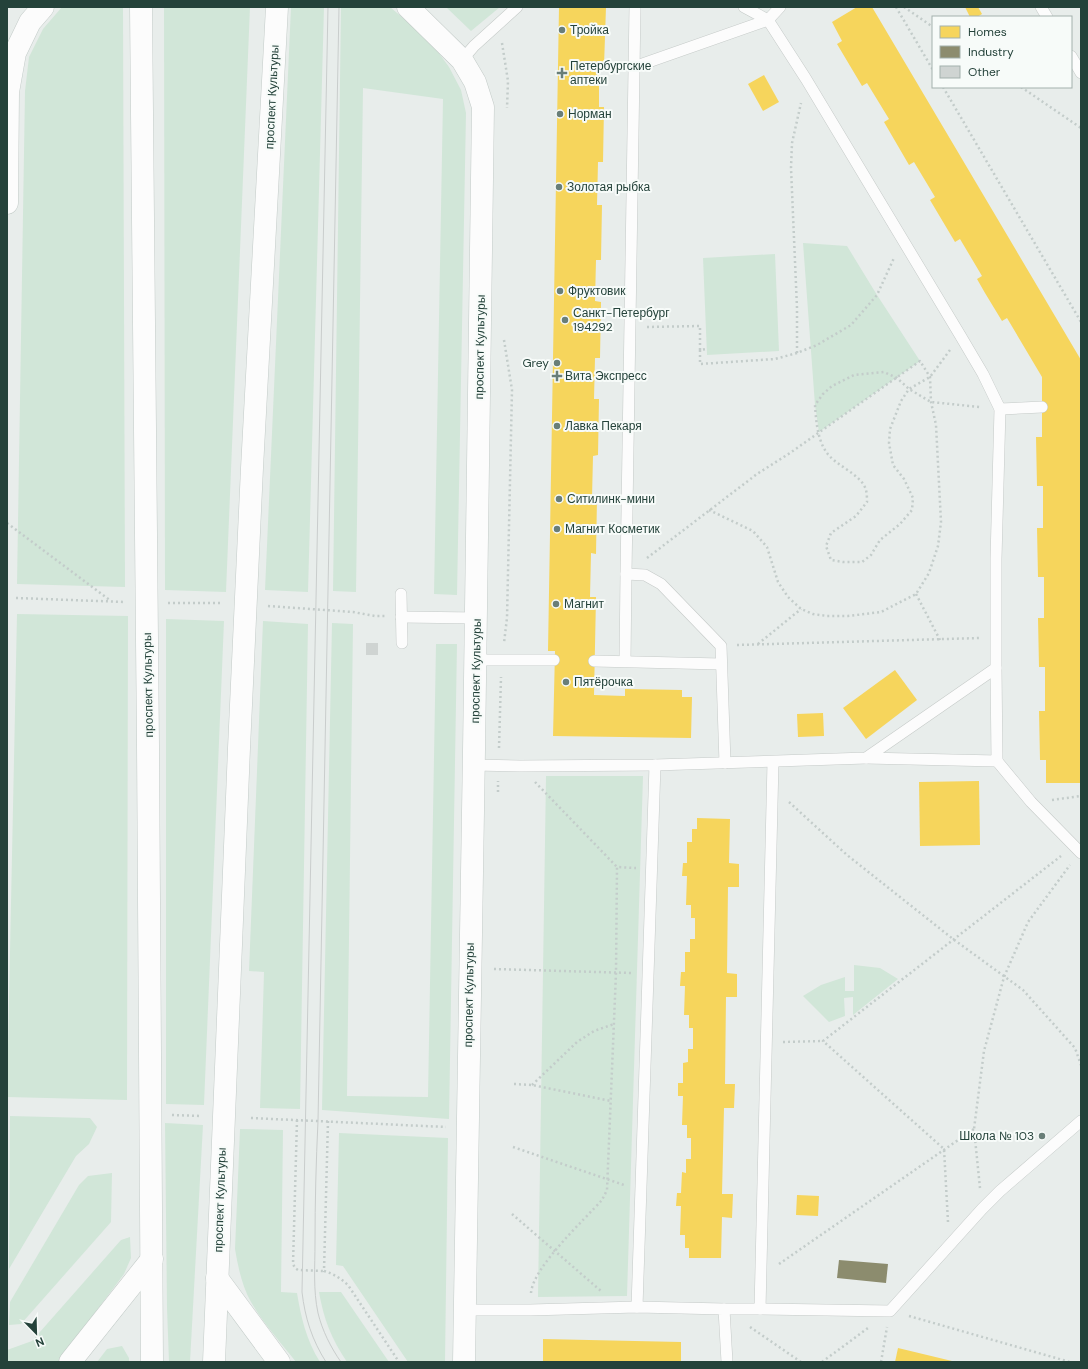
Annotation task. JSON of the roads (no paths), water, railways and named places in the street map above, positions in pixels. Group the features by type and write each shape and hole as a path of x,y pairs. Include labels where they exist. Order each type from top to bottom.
{"main road":[{"path":"7,203 8,92 15,53 30,22 43,7"},
{"name":"проспект Культуры","path":"141,7 152,1362"},
{"name":"проспект Культуры","path":"214,1362 238,748 251,475 277,7"},
{"name":"проспект Культуры","path":"408,7 462,60 475,82 483,107 477,618 473,765 464,1362"},
{"path":"70,1362 152,1259"},
{"path":"217,1278 279,1362"}],"lane":[{"path":"462,60 517,7"},
{"path":"625,661 635,7"},
{"path":"744,7 768,20 806,79 983,374 1000,408 996,559 997,762 1031,802 1078,850"},
{"path":"634,67 768,20 780,7"},
{"path":"1041,7 1046,16"},
{"path":"1072,58 1081,73"},
{"path":"1000,408 1042,407"},
{"path":"626,574 645,575 661,584 721,646 725,763"},
{"path":"401,594 402,643"},
{"path":"401,617 477,618"},
{"path":"476,660 554,660"},
{"path":"594,660 721,664"},
{"path":"866,758 996,668"},
{"path":"473,765 655,765 866,758 997,762"},
{"path":"760,1309 773,762"},
{"path":"637,1307 655,765"},
{"path":"465,1310 637,1307 890,1311 1000,1191 1081,1121"},
{"path":"724,1309 727,1362"}],"tram line":[{"path":"326,1362 310,1328 302,1292 328,7"},
{"path":"339,7 318,1121 315,1197 315,1296 318,1313 327,1339 341,1362"}],"place":[{"name":"Тройка","path":"562,30"},
{"name":"Петербургские аптеки","path":"562,73"},
{"name":"Норман","path":"560,114"},
{"name":"Золотая рыбка","path":"559,187"},
{"name":"Фруктовик","path":"560,291"},
{"name":"Санкт-Петербург 194292","path":"565,320"},
{"name":"Grey","path":"557,363"},
{"name":"Вита Экспресс","path":"557,376"},
{"name":"Лавка Пекаря","path":"557,426"},
{"name":"Ситилинк-мини","path":"559,499"},
{"name":"Магнит Косметик","path":"557,529"},
{"name":"Магнит","path":"556,604"},
{"name":"Пятёрочка","path":"566,682"},
{"name":"Школа № 103","path":"1042,1136"}]}
